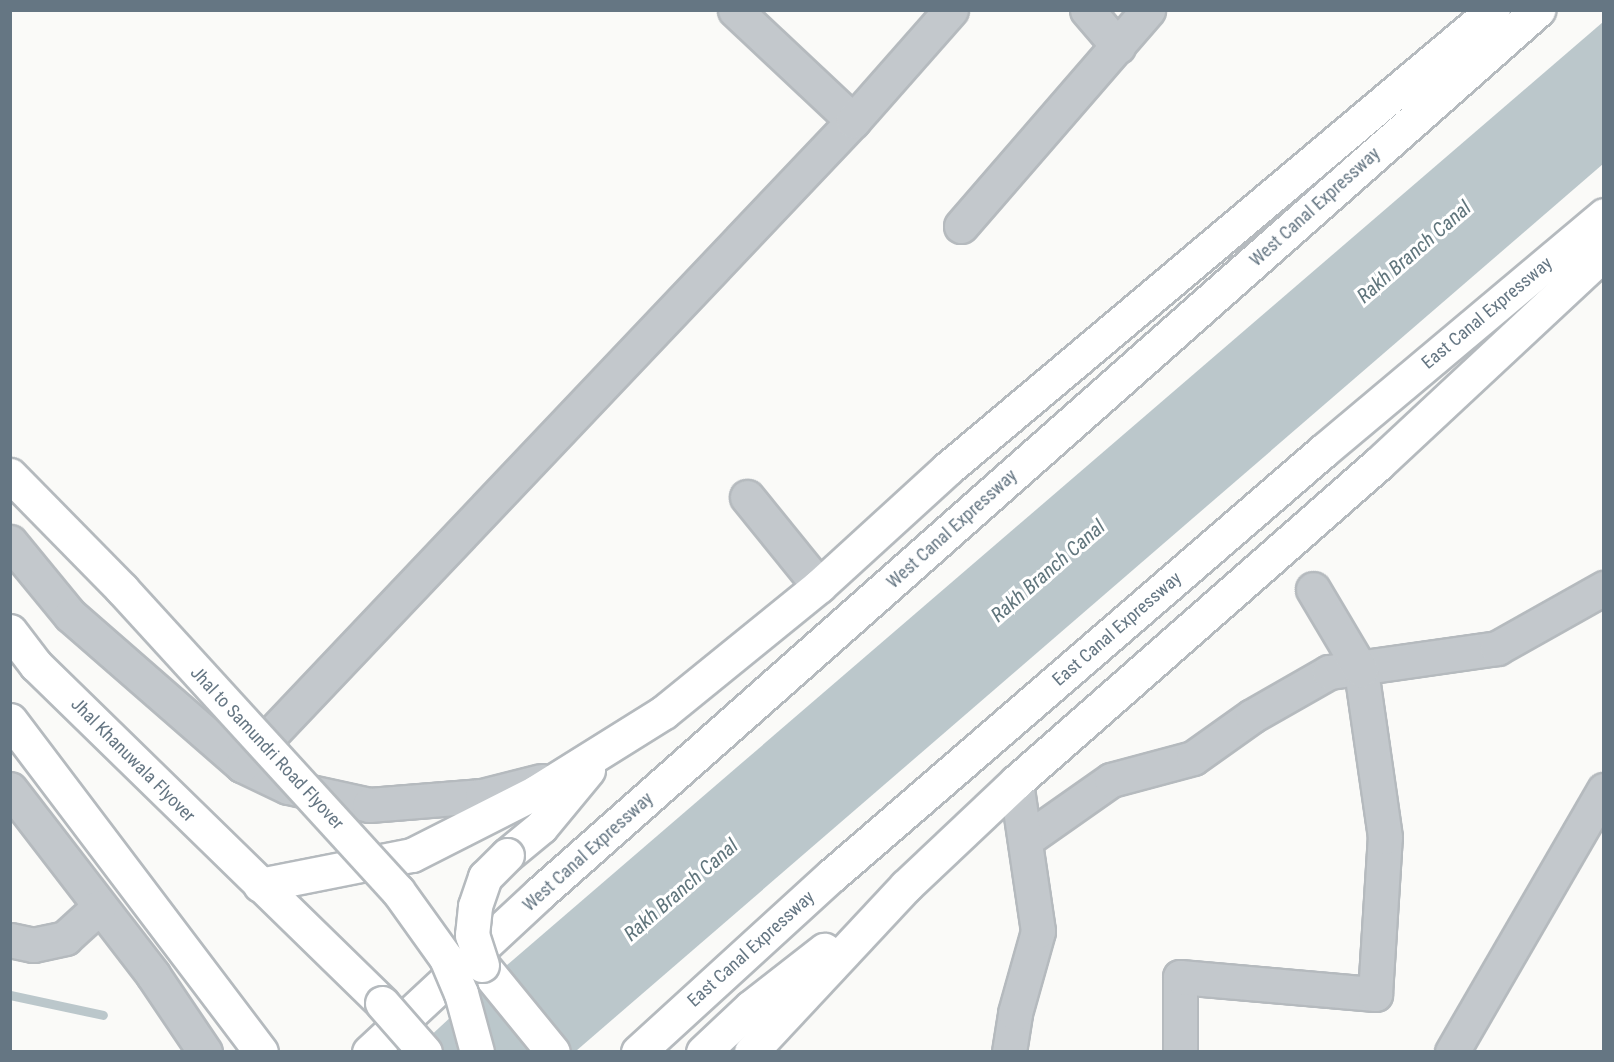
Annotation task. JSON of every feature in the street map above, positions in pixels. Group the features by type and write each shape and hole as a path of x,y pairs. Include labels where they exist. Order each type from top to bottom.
{"main road":[{"path":"260,885 412,855 602,754 664,712 819,586 947,469 1493,10"},
{"name":"West Canal Expressway","path":"369,1052 540,893 1538,10"},
{"name":"East Canal Expressway","path":"638,1052 832,875 1314,458 1604,215"},
{"path":"751,1052 906,886 1016,782 1378,464 1604,253"},
{"name":"Jhal to Samundri Road Flyover","path":"10,475 122,589 398,891 446,958 461,993 477,1052"},
{"name":"Jhal Khanuwala Flyover","path":"10,631 36,665 382,1003 425,1052"},
{"path":"10,720 223,998 261,1052"},
{"path":"553,1052 482,965 472,935 475,906 485,877 541,827 602,754"},
{"path":"703,1052 751,1007 906,886"}],"street":[{"path":"735,10 854,121"},
{"path":"242,765 854,121 951,10"},
{"path":"1087,10 1118,46"},
{"path":"961,226 1148,10"},
{"path":"747,496 819,586"},
{"path":"10,542 70,615 242,765 288,787 369,805 482,796 534,785 664,712"},
{"path":"1027,839 1111,780 1193,758 1252,716 1329,672 1361,670 1497,648 1604,588"},
{"path":"1180,1052 1180,977 1375,994 1385,837 1361,670 1313,589"},
{"path":"1009,1052 1015,1012 1038,931 1027,839 1016,782"},
{"path":"10,789 153,975 205,1052"},
{"path":"1452,1052 1604,790"},
{"path":"10,940 33,945 65,938 99,907"}],"water":[{"name":"Rakh Branch Canal","path":"1603,22 1603,164 576,1051 413,1052 507,965"}],"waterway":[{"path":"10,995 103,1015"}]}
